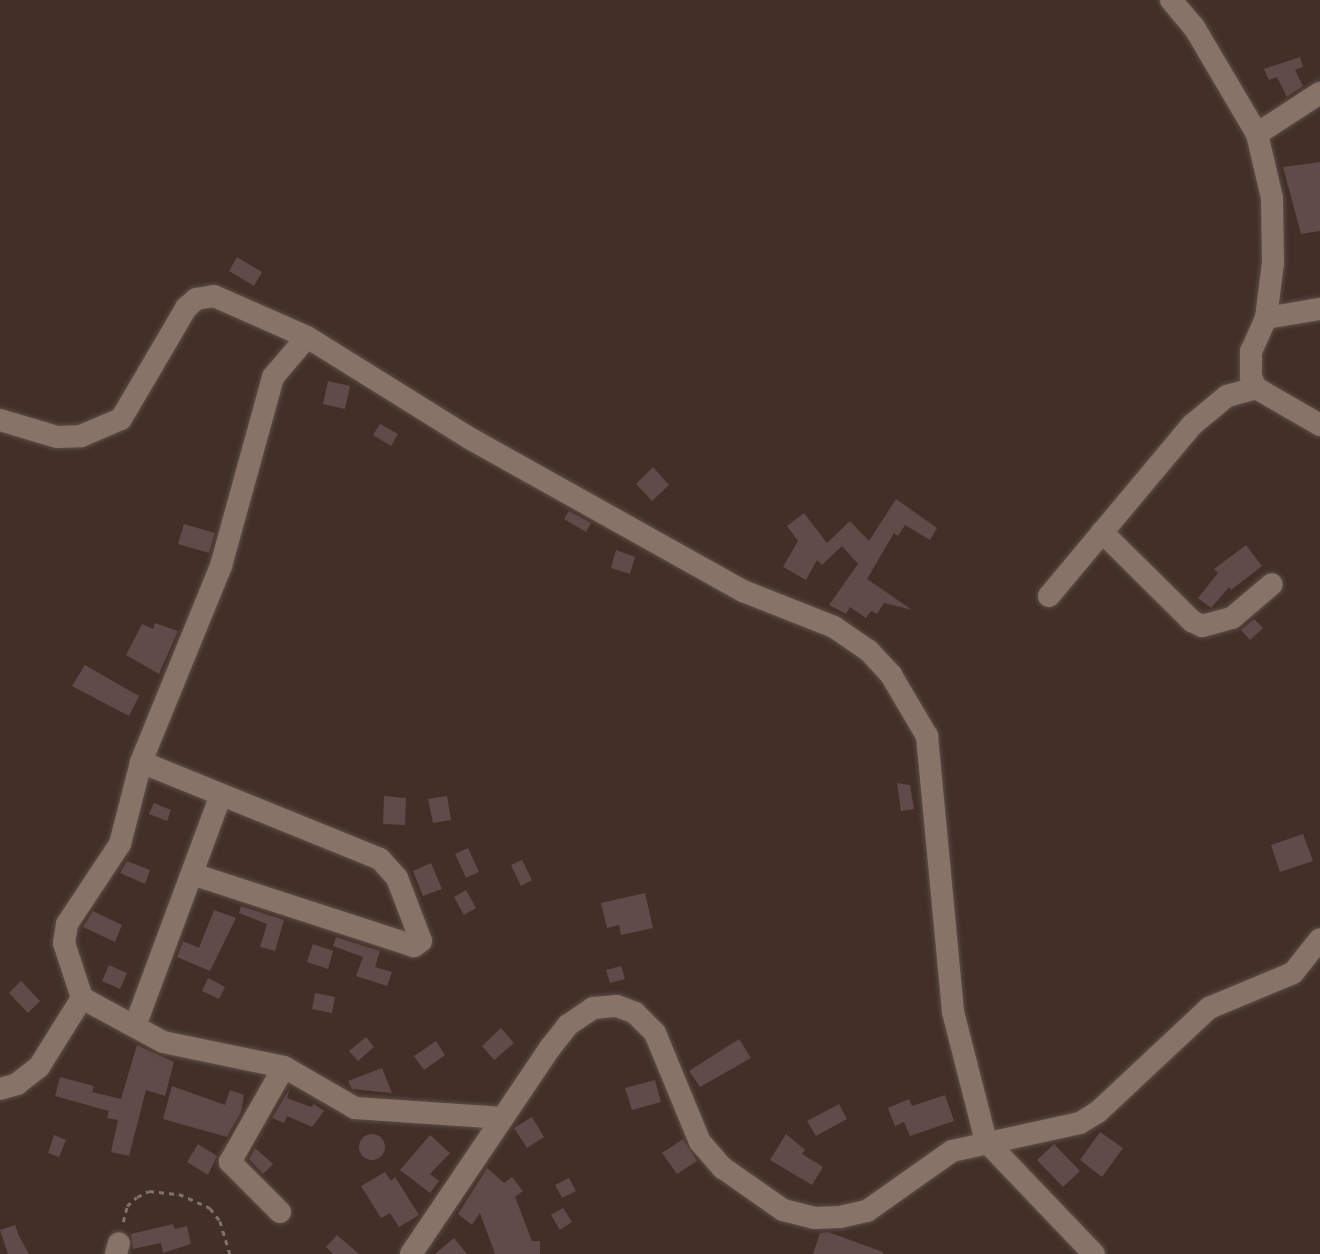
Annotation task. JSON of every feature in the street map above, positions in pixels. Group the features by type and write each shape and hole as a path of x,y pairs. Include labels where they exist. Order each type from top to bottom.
{"street":[{"path":"1171,0 1194,27 1257,134 1272,198 1273,263 1266,318 1251,351 1256,388"},
{"path":"1257,134 1320,93"},
{"path":"0,420 57,437 82,436 121,419 186,308 205,296 306,337 471,438 743,592 844,632 891,675 926,736 954,1012 986,1141 1094,1254"},
{"path":"1266,318 1320,310"},
{"path":"306,337 273,377 221,566 142,762 120,844 67,924 64,943 82,998 163,1042 284,1067 344,1104 374,1112 450,1112 502,1118"},
{"path":"1049,596 1192,425 1227,396 1256,388 1320,425"},
{"path":"1102,532 1192,621 1202,626 1232,618 1272,584"},
{"path":"142,762 220,798 380,859 397,878 421,941 414,946 194,875"},
{"path":"134,1026 220,798"},
{"path":"411,1254 568,1025 593,1008 617,1006 635,1013 656,1033 700,1142 723,1168 783,1210 814,1218 867,1211 952,1151 1080,1123 1099,1111 1209,1008 1292,972 1320,939"},
{"path":"0,1088 17,1084 38,1067 82,998"},
{"path":"280,1212 230,1162 284,1067"}],"path":[{"path":"118,1249 126,1206 150,1192 167,1190 210,1208 220,1221 230,1254"}],"building":[{"path":"1300,57 1303,67 1295,70 1303,86 1287,97 1277,77 1269,80 1264,69"},
{"path":"1320,162 1320,231 1301,234 1283,167"},
{"path":"237,257 262,272 254,286 229,271"},
{"path":"328,381 350,386 345,409 323,404"},
{"path":"380,424 398,434 391,446 373,435"},
{"path":"653,467 669,485 652,501 636,484"},
{"path":"896,499 937,528 930,540 905,525 898,536 894,533 867,579 912,610 884,603 877,614 871,611 866,618 850,607 846,614 829,605 858,564 842,546 822,565 817,560 806,580 783,567 798,541 787,526 804,513 827,543 850,521 869,541"},
{"path":"569,511 591,523 586,532 564,519"},
{"path":"184,524 215,533 209,553 178,544"},
{"path":"1246,545 1262,566 1231,590 1229,587 1211,608 1198,598 1218,573 1214,569"},
{"path":"616,550 635,557 630,574 611,568"},
{"path":"1254,619 1263,628 1250,640 1241,630"},
{"path":"155,623 178,631 159,674 126,655 142,624 153,629"},
{"path":"85,665 139,696 129,716 72,686"},
{"path":"897,783 910,785 914,809 901,811"},
{"path":"384,796 406,798 405,825 383,824"},
{"path":"447,796 451,820 433,823 428,799"},
{"path":"154,803 171,810 167,821 149,814"},
{"path":"1303,834 1313,861 1280,872 1271,845"},
{"path":"468,848 479,872 466,878 455,854"},
{"path":"522,860 532,880 521,886 511,865"},
{"path":"127,861 150,870 145,884 120,873"},
{"path":"431,863 442,889 423,896 413,871"},
{"path":"466,890 476,908 464,915 454,897"},
{"path":"645,893 653,928 621,935 619,925 607,928 601,903"},
{"path":"241,906 284,920 275,951 260,947 267,924 239,913"},
{"path":"214,910 236,918 210,971 177,957 183,941 199,948"},
{"path":"93,911 122,925 115,942 83,927"},
{"path":"336,937 380,951 375,967 392,972 387,986 356,976 363,957 333,946"},
{"path":"313,944 333,951 328,969 307,962"},
{"path":"109,965 127,973 120,989 102,981"},
{"path":"621,966 625,979 610,983 606,970"},
{"path":"208,978 225,987 219,999 202,991"},
{"path":"21,981 40,1001 28,1013 9,993"},
{"path":"315,993 335,997 332,1013 312,1009"},
{"path":"501,1028 514,1043 494,1060 482,1046"},
{"path":"366,1037 374,1047 358,1061 349,1051"},
{"path":"739,1039 751,1058 700,1087 689,1071"},
{"path":"436,1041 445,1055 424,1070 414,1056"},
{"path":"137,1045 174,1062 165,1096 146,1090 129,1156 111,1152 118,1120 107,1118 109,1111 55,1096 60,1077 94,1086 92,1092 121,1099"},
{"path":"382,1068 392,1093 352,1089 348,1081"},
{"path":"655,1080 661,1102 632,1110 625,1088"},
{"path":"172,1086 225,1105 230,1090 244,1095 241,1112 227,1137 163,1119"},
{"path":"290,1088 287,1098 311,1107 314,1104 324,1111 312,1127 287,1116 284,1123 272,1118"},
{"path":"945,1095 954,1121 910,1136 904,1122 895,1126 888,1108 909,1099 912,1106"},
{"path":"839,1104 847,1119 816,1136 807,1121"},
{"path":"532,1117 544,1137 527,1148 514,1128"},
{"path":"1100,1132 1123,1148 1102,1177 1080,1160"},
{"path":"372,1134 381,1138 385,1147 381,1156 372,1160 363,1156 359,1147 363,1138"},
{"path":"786,1134 805,1150 802,1154 823,1167 812,1185 770,1160"},
{"path":"54,1135 66,1140 59,1157 48,1153"},
{"path":"430,1135 450,1153 430,1174 439,1181 430,1193 400,1170"},
{"path":"683,1139 697,1161 677,1174 662,1153"},
{"path":"198,1144 217,1156 208,1175 187,1162"},
{"path":"1054,1144 1080,1171 1063,1187 1037,1160"},
{"path":"255,1148 273,1164 263,1174 249,1159"},
{"path":"487,1168 504,1183 512,1177 523,1191 515,1197 532,1241 540,1241 540,1254 495,1254 480,1213 472,1225 458,1214"},
{"path":"385,1172 391,1181 395,1177 419,1215 399,1227 390,1213 381,1218 361,1186"},
{"path":"569,1178 576,1191 562,1198 555,1185"},
{"path":"563,1208 572,1222 560,1230 551,1215"},
{"path":"173,1224 175,1229 187,1226 191,1244 163,1253 161,1243 133,1249 131,1234"},
{"path":"15,1225 29,1254 8,1254 0,1230"},
{"path":"828,1232 883,1254 813,1254 820,1233"},
{"path":"337,1235 359,1254 333,1254 326,1247"},
{"path":"454,1238 467,1254 435,1254"}]}
